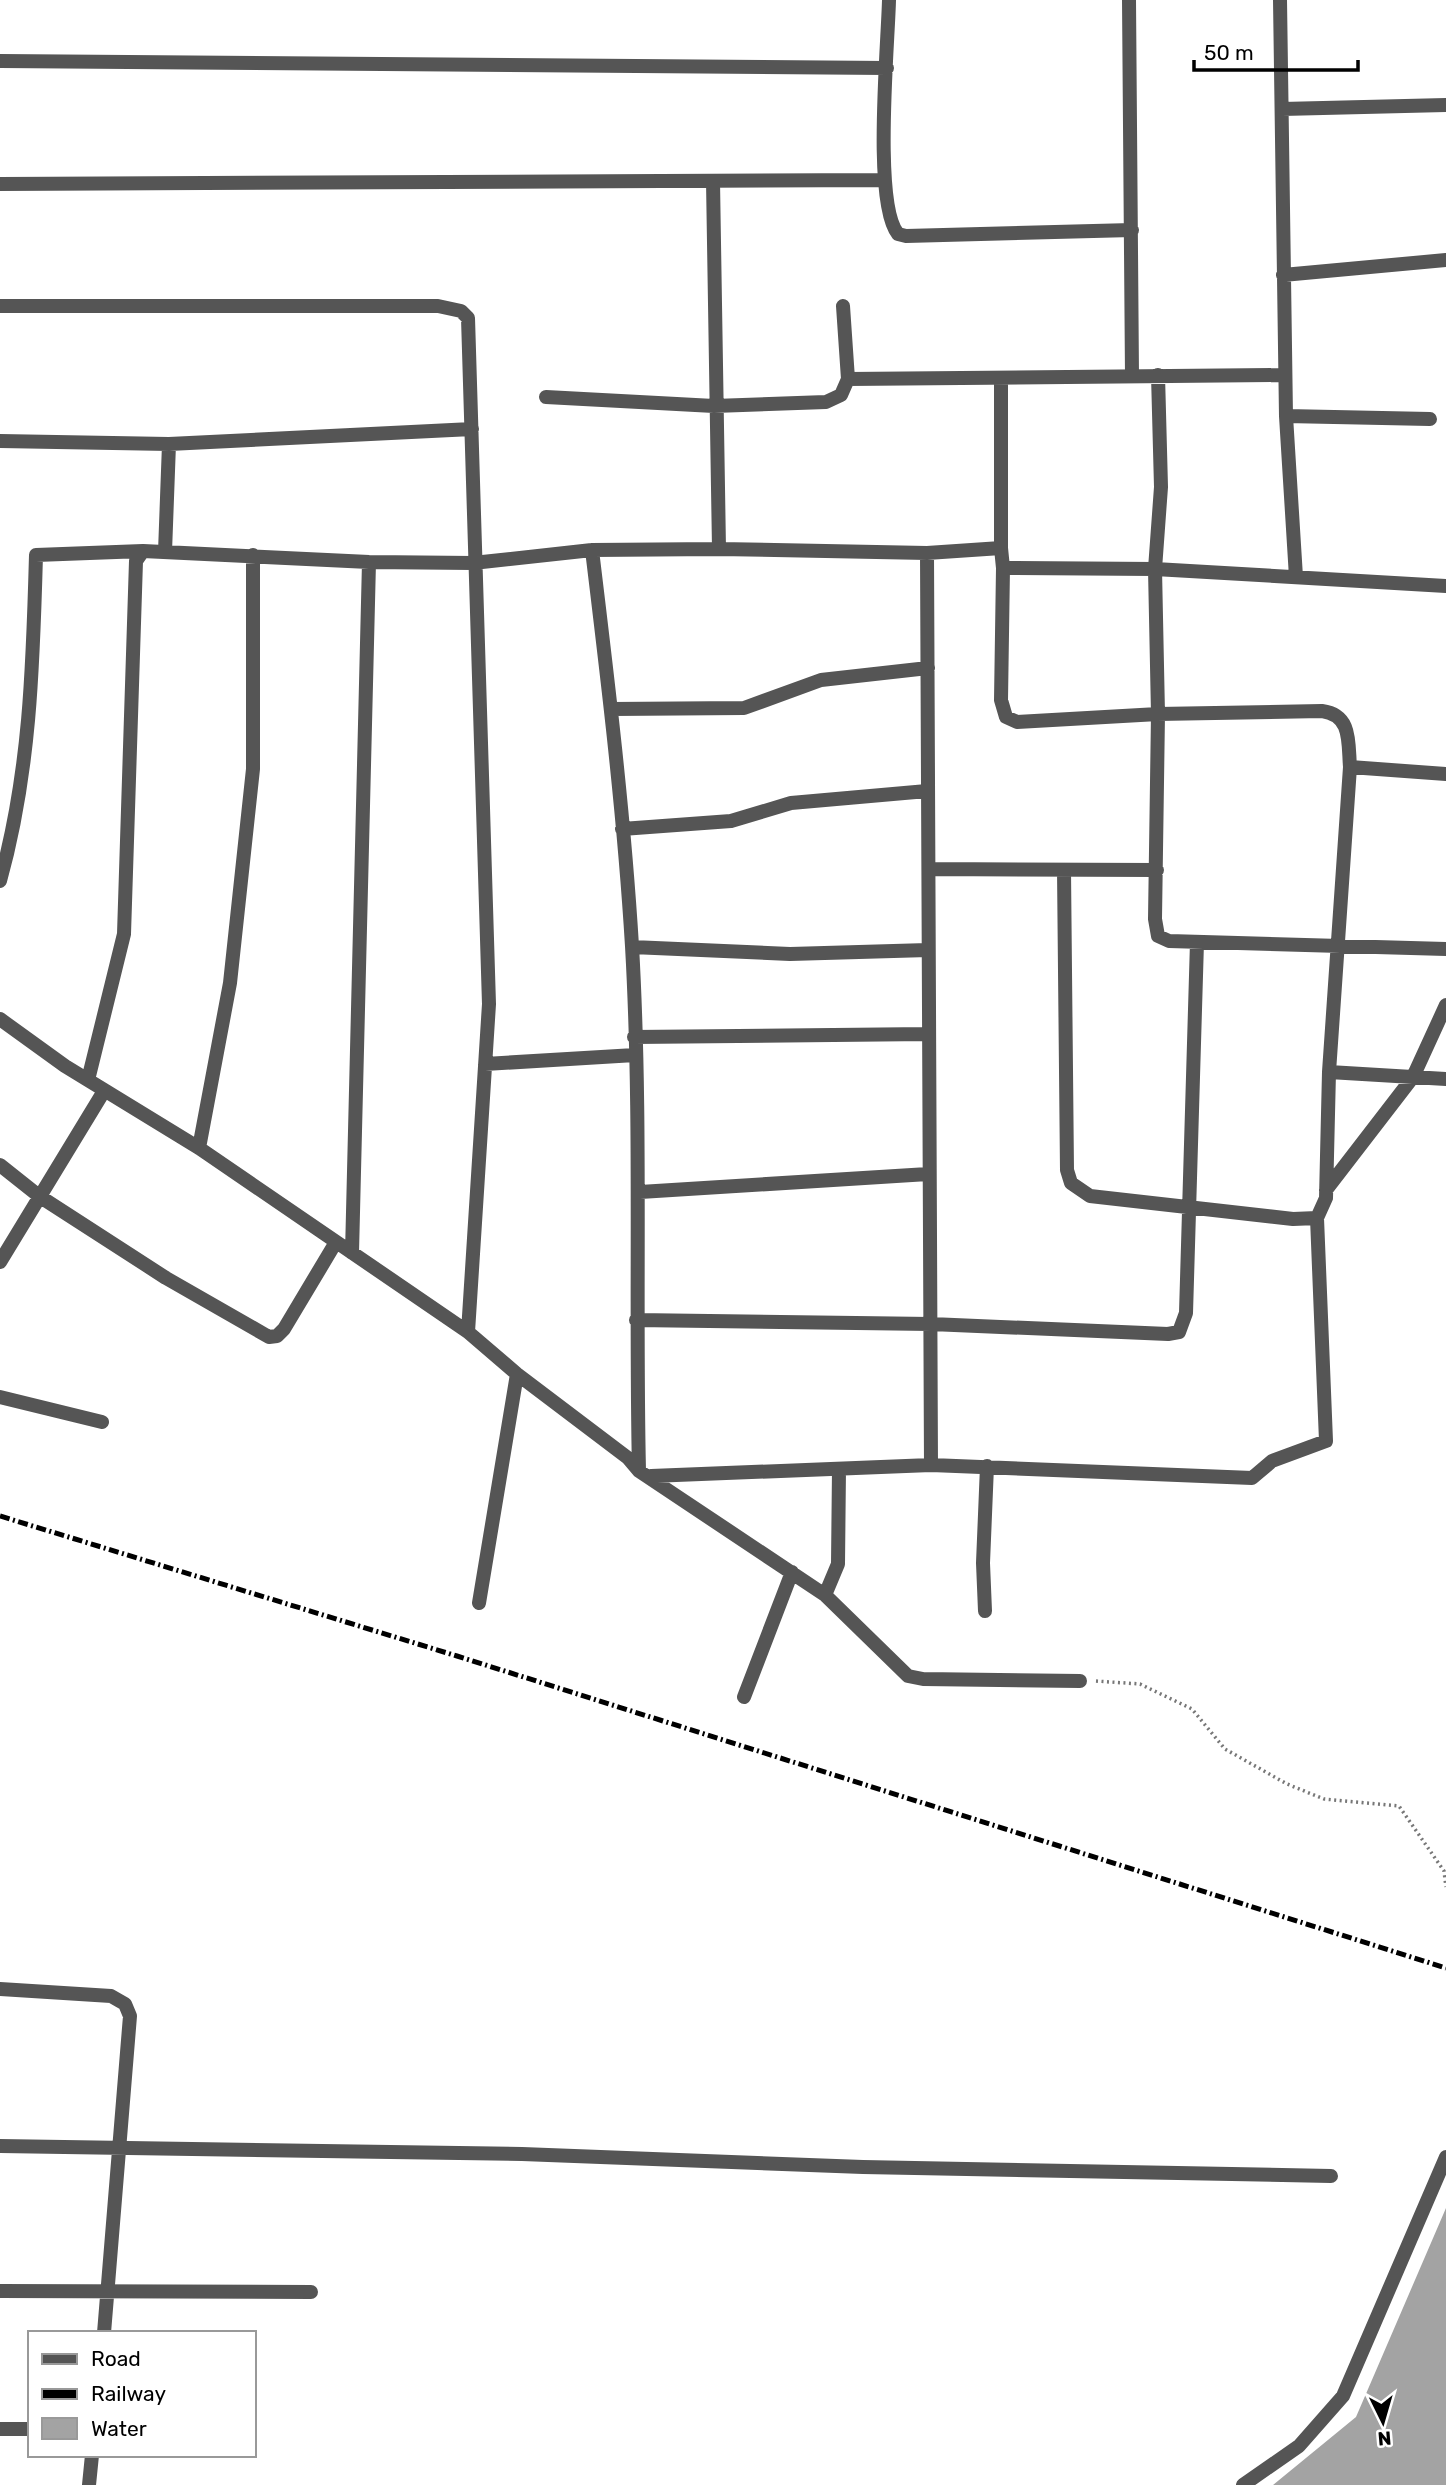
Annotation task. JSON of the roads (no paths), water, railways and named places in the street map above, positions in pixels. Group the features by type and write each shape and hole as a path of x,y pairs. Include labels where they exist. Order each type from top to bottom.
{"street":[{"path":"889,0 884,180 893,228 906,236 1132,230"},
{"path":"1129,0 1132,376"},
{"path":"1280,0 1284,375 1296,577"},
{"path":"0,61 887,68"},
{"path":"1282,109 1446,105"},
{"path":"0,184 884,180"},
{"path":"713,181 719,549"},
{"path":"1283,275 1446,260"},
{"path":"0,306 451,308 461,311 468,318 473,563 489,1004 468,1332"},
{"path":"545,397 715,406 826,402 841,395 848,379 844,306"},
{"path":"1158,375 1161,487 1155,569 1158,714 1155,919 1158,936 1169,941 1446,949"},
{"path":"848,379 1284,375"},
{"path":"645,1474 930,1465 1252,1478 1272,1461 1326,1441 1317,1218 1326,1198 1329,1072 1350,767 1344,721 1336,713 1158,714 1017,722 1006,717 1000,700 1003,568 1000,548 1001,379"},
{"path":"1286,416 1430,419"},
{"path":"0,441 169,444 472,429"},
{"path":"165,552 169,444"},
{"path":"0,881 17,820 32,692 36,555 143,551 369,562 473,563 592,550 719,549 927,553 1000,548"},
{"path":"592,550 612,709 632,947 639,1192 636,1320 645,1474"},
{"path":"88,1080 124,934 136,561 143,551"},
{"path":"927,553 930,1465"},
{"path":"199,1148 230,983 253,769 253,555"},
{"path":"352,1253 369,562"},
{"path":"1003,568 1155,569 1446,586"},
{"path":"612,709 744,708 821,680 928,668"},
{"path":"1350,767 1446,774"},
{"path":"622,829 731,821 791,803 928,791"},
{"path":"929,869 1157,870"},
{"path":"1064,870 1067,1170 1071,1183 1090,1196 1189,1205 1293,1219 1317,1218"},
{"path":"636,1320 931,1324 1168,1334 1179,1332 1186,1313 1198,942"},
{"path":"632,947 790,954 929,950"},
{"path":"1326,1190 1413,1077 1446,1005"},
{"path":"0,1019 104,1091 199,1148 468,1332 645,1474 825,1595 908,1676 923,1679 1080,1681"},
{"path":"634,1037 928,1034"},
{"path":"485,1064 635,1055"},
{"path":"1329,1072 1446,1079"},
{"path":"0,1262 104,1091"},
{"path":"0,1165 39,1196 166,1278 269,1337 277,1336 284,1329 336,1242"},
{"path":"639,1192 928,1174"},
{"path":"479,1603 517,1374"},
{"path":"0,1397 102,1422"},
{"path":"985,1611 983,1563 987,1466"},
{"path":"825,1595 838,1564 839,1469"},
{"path":"744,1697 792,1573"},
{"path":"0,1989 111,1996 125,2004 130,2016 104,2331"},
{"path":"0,2146 1331,2176"},
{"path":"1243,2485 1299,2446 1343,2396 1446,2157"},
{"path":"0,2291 311,2291"},
{"path":"0,2429 28,2429"},
{"path":"89,2485 92,2457"}],"water":[{"path":"1446,2208 1446,2485 1273,2485 1356,2417"}],"railway":[{"path":"0,1516 457,1656 1446,1968"}]}
